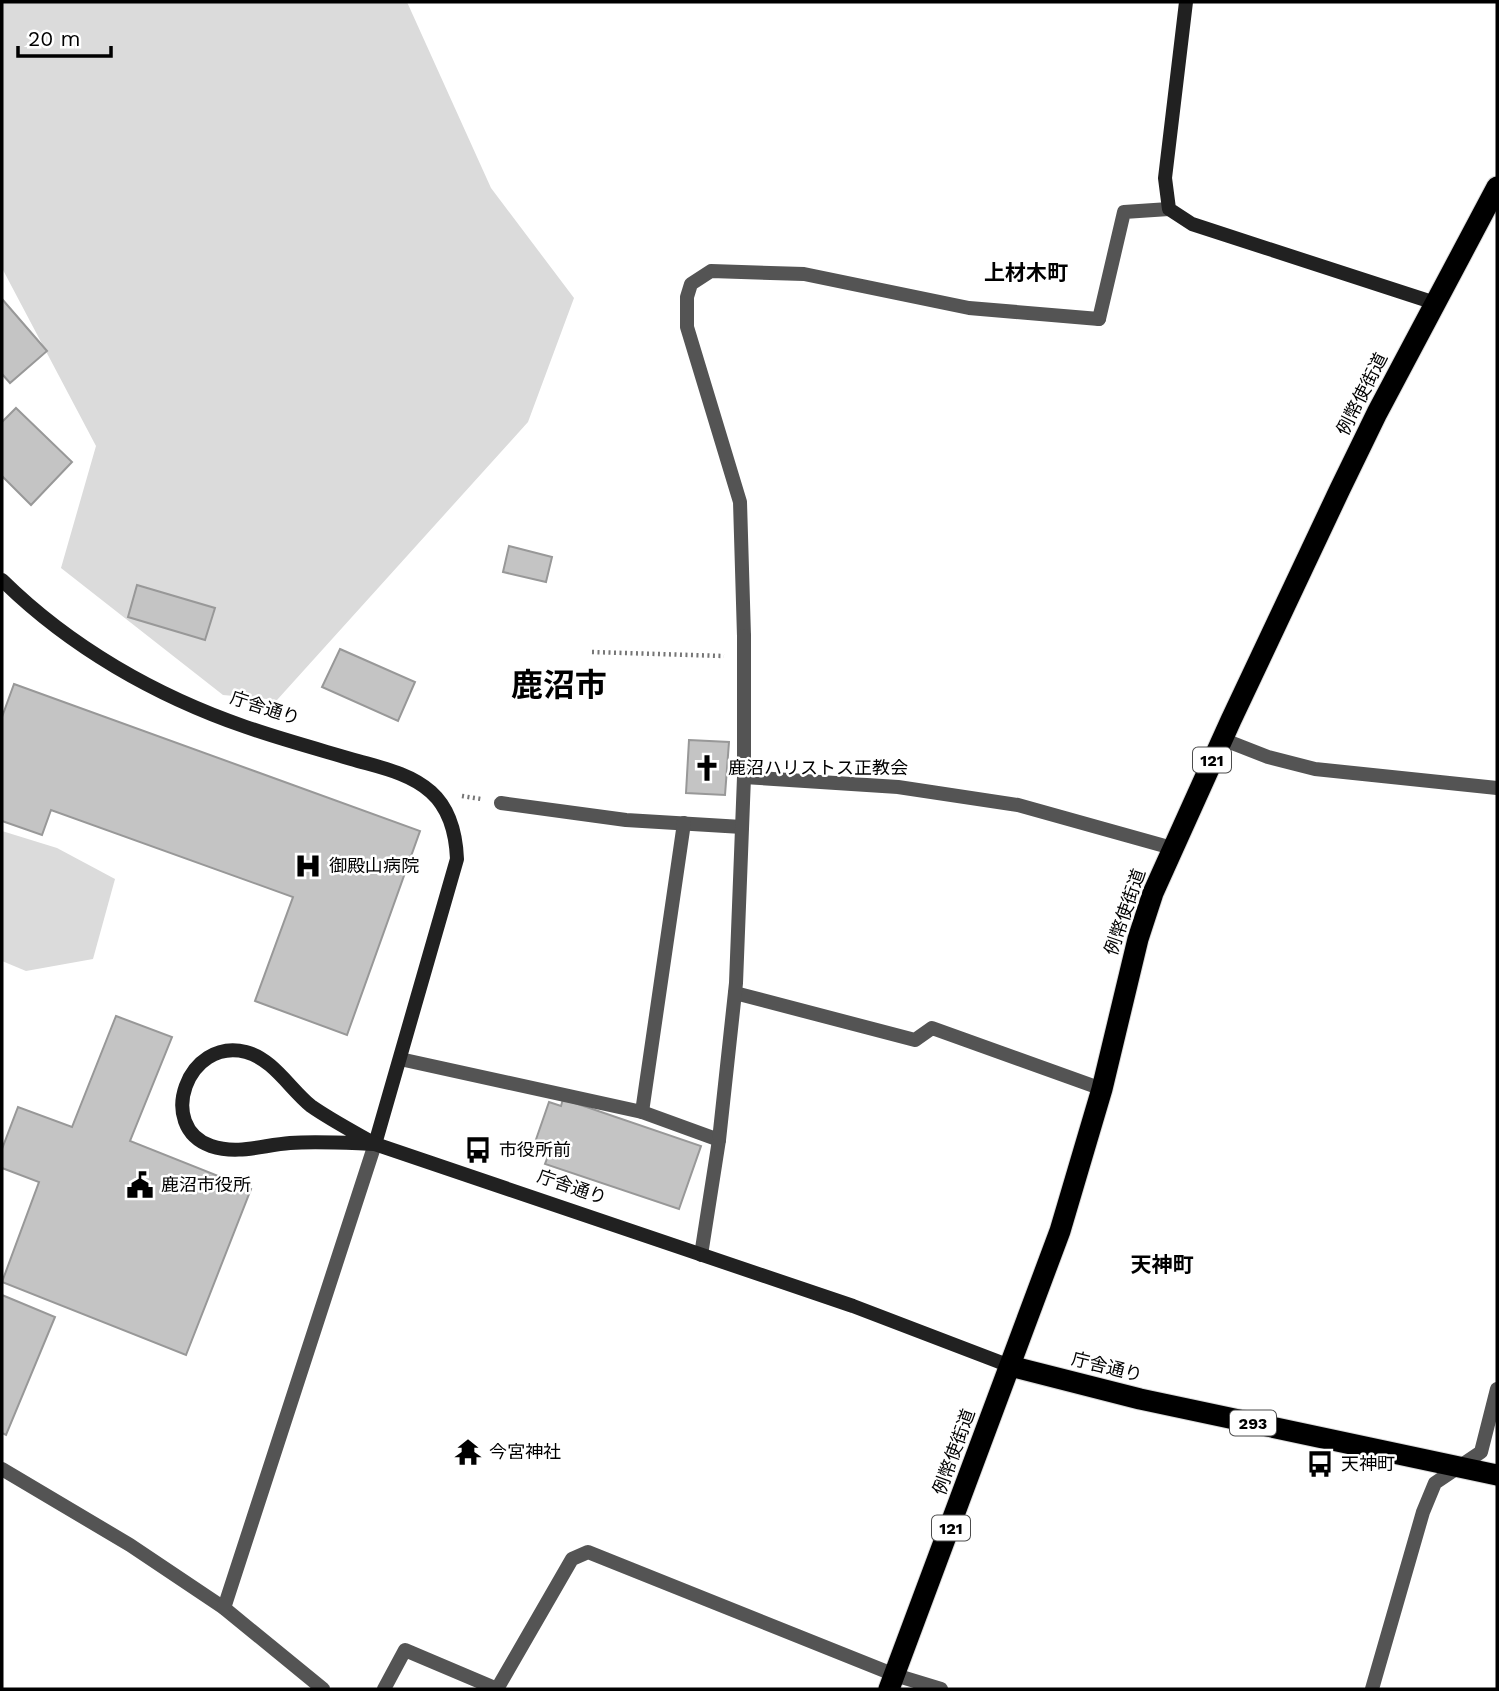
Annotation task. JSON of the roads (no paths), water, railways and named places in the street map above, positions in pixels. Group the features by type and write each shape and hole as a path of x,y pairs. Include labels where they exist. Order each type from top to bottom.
{"highway":[{"name":"例幣使街道","path":"892,1682 1060,1231 1102,1089 1138,939 1172,848 1361,446 1497,187"},
{"name":"庁舎通り","path":"1010,1366 1140,1399 1497,1475"}],"street":[{"path":"1168,209 1165,178 1186,2"},
{"path":"701,1255 719,1140 734,993 744,777 744,636 740,502 687,327 687,297 691,284 710,271 804,274 969,308 1099,319 1124,212 1168,209 1192,223 1435,303"},
{"name":"庁舎通り","path":"2,580 19,597 104,661 173,698 246,727 401,773 430,791 445,808 456,841 457,859 375,1144 853,1306 1010,1366"},
{"path":"1222,739 1268,757 1315,769 1497,788"},
{"path":"744,777 898,787 1018,805 1172,848"},
{"path":"501,803 626,820 742,827"},
{"path":"642,1112 684,823"},
{"path":"734,993 915,1040 932,1028 1102,1089"},
{"path":"229,1051 247,1052 271,1066 314,1108 375,1144 309,1142 240,1150 212,1146 201,1142 185,1118 183,1107 186,1084 197,1066 212,1055 229,1051"},
{"path":"400,1059 642,1112 719,1140"},
{"path":"224,1608 375,1144"},
{"path":"1371,1689 1423,1512 1435,1483 1481,1452 1497,1390"},
{"path":"2,1469 131,1545 224,1608 325,1689"},
{"path":"384,1689 405,1650 497,1689 572,1559 588,1552 892,1682 942,1689"}],"place":[{"name":"鹿沼ハリストス正教会","path":"707,768"},
{"name":"御殿山病院","path":"308,866"},
{"name":"市役所前","path":"478,1150"},
{"name":"鹿沼市役所","path":"140,1185"},
{"name":"今宮神社","path":"468,1452"},
{"name":"天神町","path":"1320,1464"}],"district":[{"name":"上材木町","path":"1026,273"},
{"name":"鹿沼市","path":"559,685"},
{"name":"天神町","path":"1162,1265"}]}
